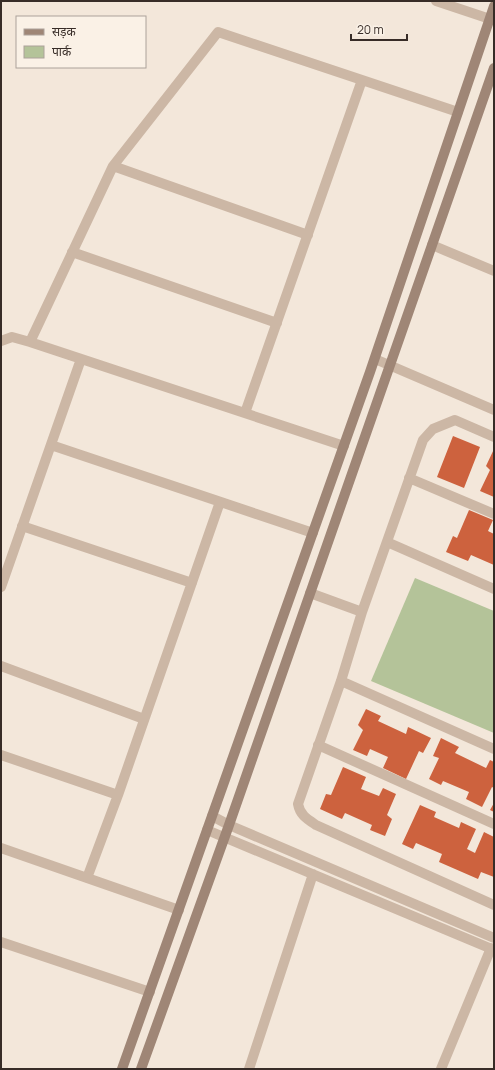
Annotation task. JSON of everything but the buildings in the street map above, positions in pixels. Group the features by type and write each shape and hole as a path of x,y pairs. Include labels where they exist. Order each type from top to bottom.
{"street":[{"path":"436,1 490,19"},
{"path":"122,1069 375,359 494,6"},
{"path":"30,342 113,166 218,32 458,112"},
{"path":"142,1069 225,837 494,68"},
{"path":"246,413 362,80"},
{"path":"113,166 308,235"},
{"path":"432,245 494,271"},
{"path":"72,252 277,323"},
{"path":"2,338 12,337 81,358 344,446"},
{"path":"1,587 81,358"},
{"path":"375,359 494,410"},
{"path":"494,437 455,420 433,429 423,440 362,612 341,681 298,804 300,812 307,820 494,905"},
{"path":"51,445 313,533"},
{"path":"409,478 494,514"},
{"path":"88,878 220,502"},
{"path":"22,526 192,583"},
{"path":"387,542 494,589"},
{"path":"310,593 362,612"},
{"path":"1,666 144,719"},
{"path":"341,681 494,749"},
{"path":"318,745 494,824"},
{"path":"1,755 118,795"},
{"path":"212,816 229,825 494,938"},
{"path":"207,830 492,949 441,1069"},
{"path":"1,848 179,910"},
{"path":"249,1069 313,874"},
{"path":"1,942 150,992"}],"green space":[{"path":"415,578 494,611 494,733 371,681"}]}
